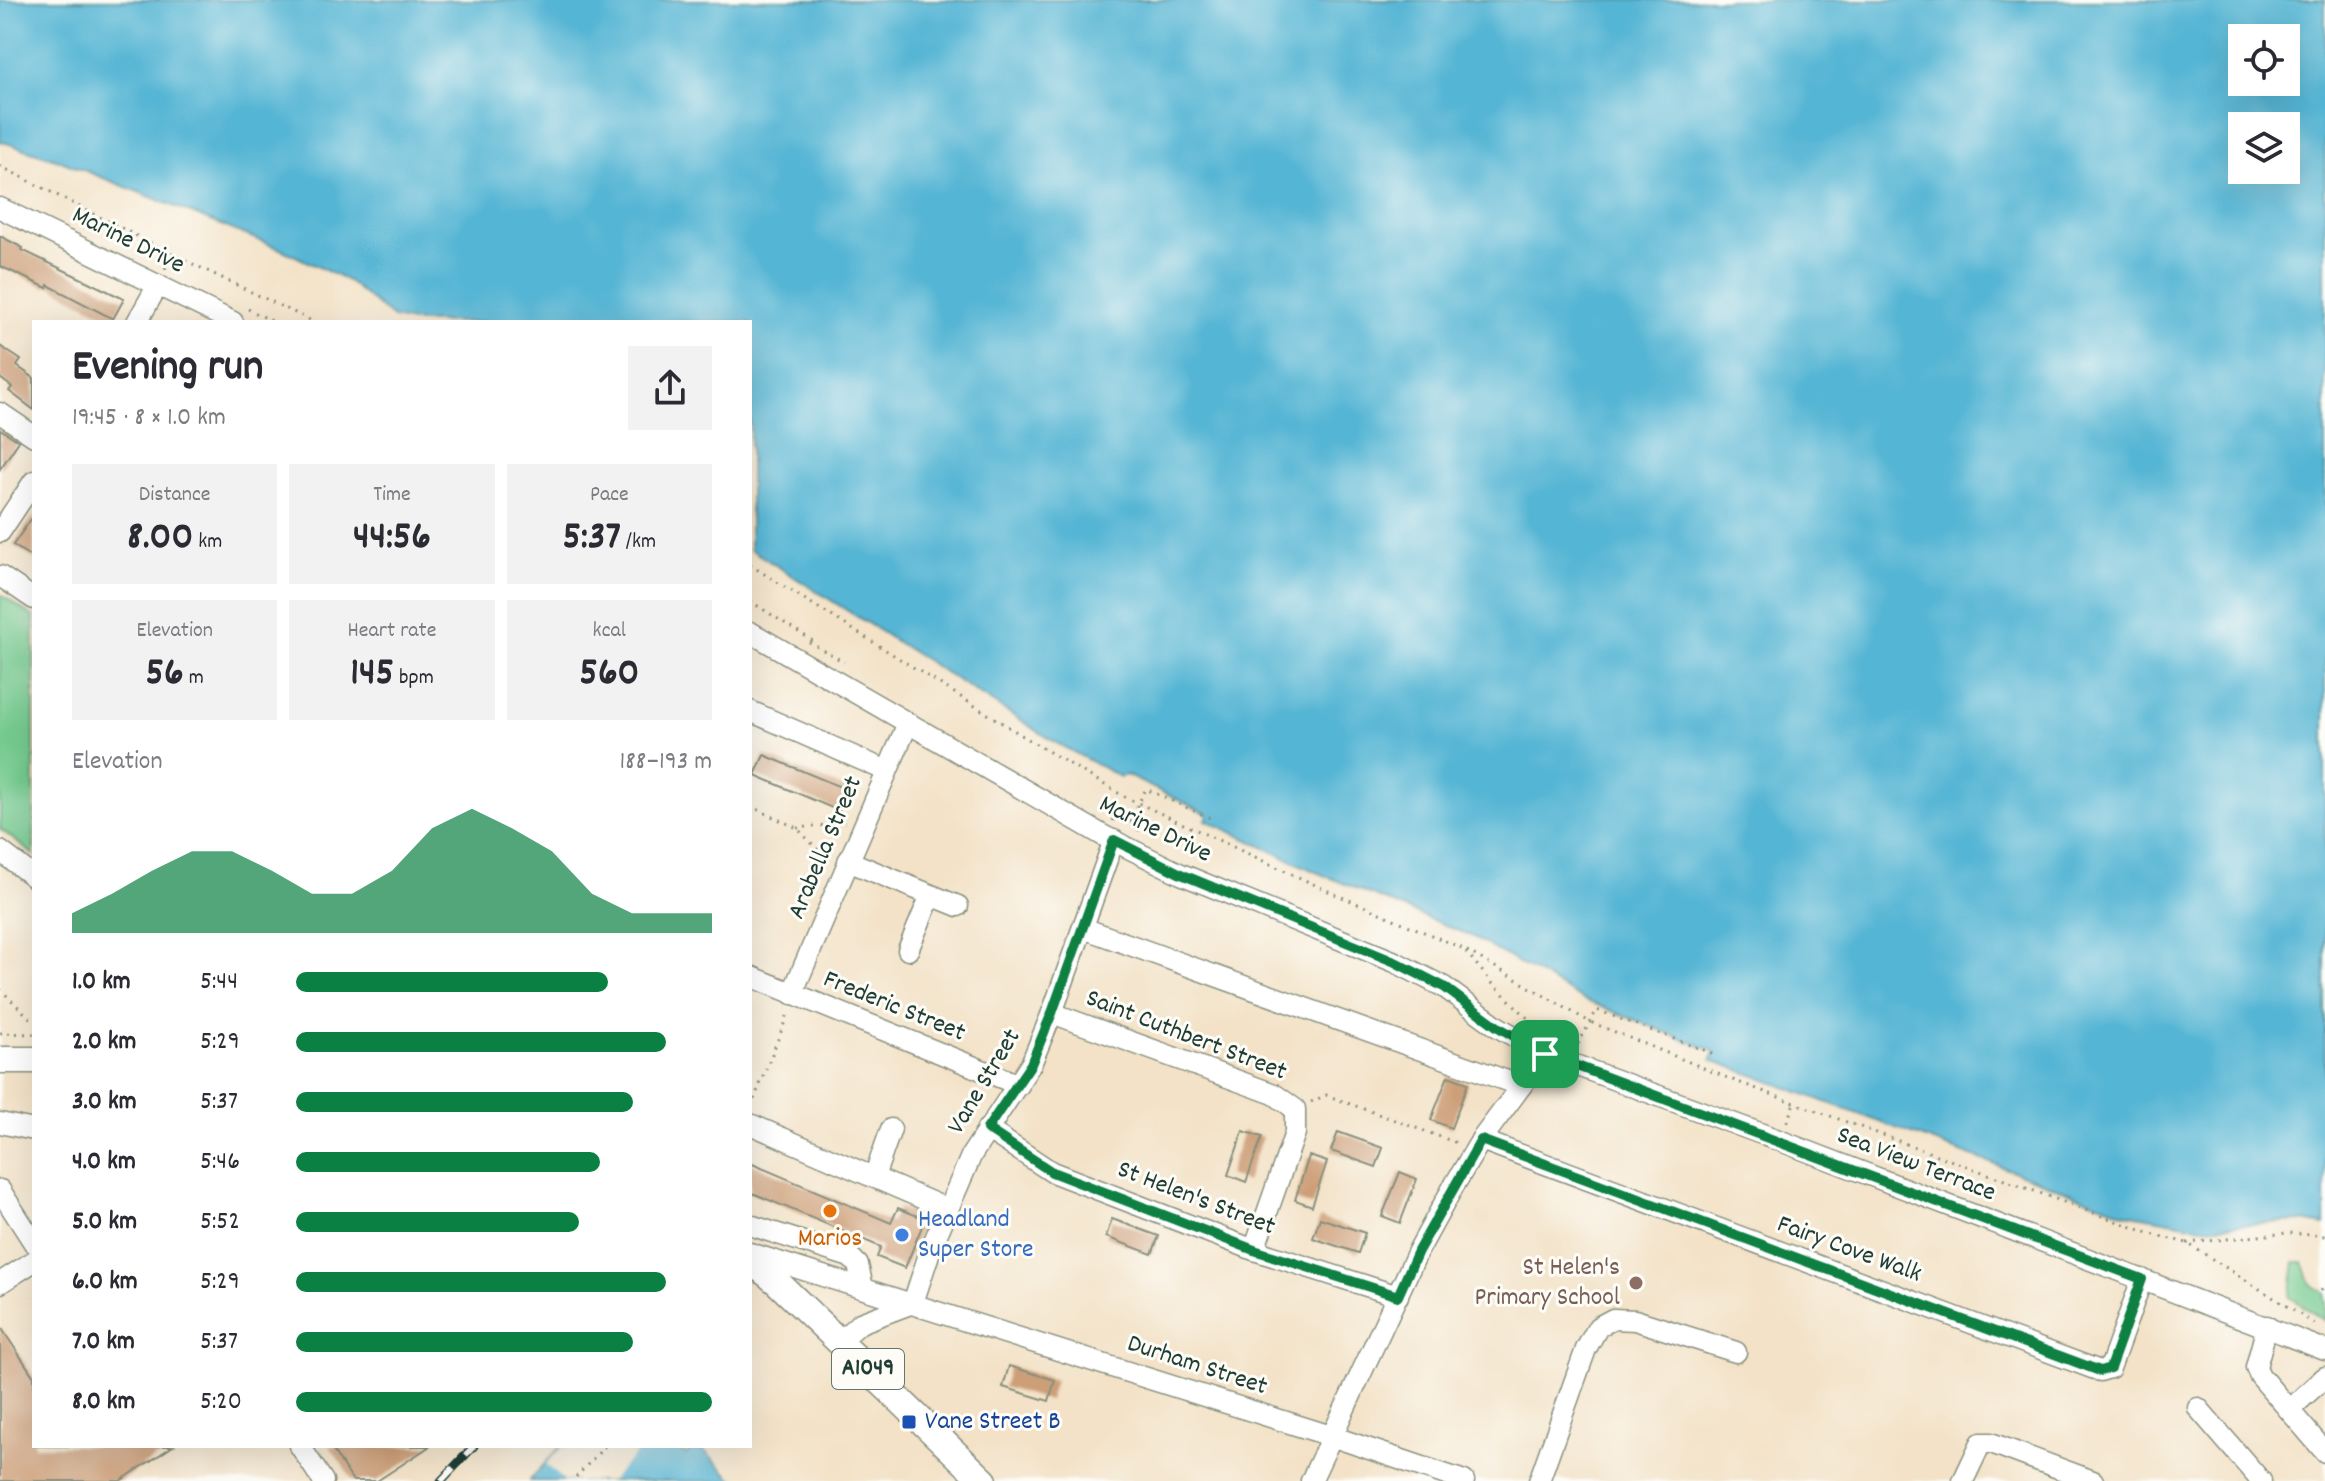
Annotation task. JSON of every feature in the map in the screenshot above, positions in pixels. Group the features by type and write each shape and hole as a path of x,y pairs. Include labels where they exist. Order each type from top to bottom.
{"main road":[{"path":"0,1060 32,1060"},
{"name":"A1049","path":"752,1262 840,1341 984,1481"}],"street":[{"name":"Marine Drive","path":"0,208 229,320"},
{"path":"138,320 158,285"},
{"path":"0,413 32,435"},
{"path":"0,532 26,511 32,488"},
{"path":"0,576 32,598"},
{"name":"Marine Drive","path":"752,633 908,723 1114,831 1181,874 1395,962 1444,987 1498,1027 1545,1054"},
{"path":"752,712 887,771"},
{"name":"Arabella Street","path":"792,998 908,723"},
{"name":"Vane Street","path":"913,1303 947,1209 972,1154 1031,1064 1083,928 1114,831"},
{"path":"0,851 32,875"},
{"path":"845,868 958,906"},
{"path":"908,950 931,895"},
{"path":"1083,928 1521,1086"},
{"name":"Frederic Street","path":"752,977 792,998 1019,1085"},
{"name":"Saint Cuthbert Street","path":"1052,1013 1274,1094 1295,1109 1295,1133 1254,1250"},
{"path":"1311,1481 1418,1251 1478,1145 1545,1054"},
{"name":"Sea View Terrace","path":"1545,1054 2325,1350"},
{"path":"752,1115 874,1177 947,1209"},
{"path":"0,1123 32,1130"},
{"path":"874,1177 891,1129"},
{"name":"St Helen's Street","path":"987,1129 1052,1172 1254,1250 1398,1296"},
{"name":"Fairy Cove Walk","path":"1478,1145 2100,1371 2110,1368 2142,1279"},
{"path":"0,1190 32,1240"},
{"path":"752,1226 850,1257 858,1265 863,1288"},
{"name":"Durham Street","path":"752,1254 1331,1436 1464,1481"},
{"path":"0,1283 32,1262"},
{"path":"840,1341 860,1323 913,1303"},
{"path":"1539,1481 1586,1349 1598,1327 1613,1319 1635,1320 1736,1352"},
{"path":"2267,1326 2256,1367 2260,1376 2325,1452"},
{"path":"2289,1410 2325,1377"},
{"path":"2198,1408 2261,1481"},
{"path":"1963,1481 1981,1443 1991,1443 2093,1481"},
{"path":"301,1448 323,1481"}],"path":[{"path":"0,166 310,320"},
{"path":"752,566 1031,741 1139,803 1335,894 1464,949 1588,1021 1794,1103 2151,1234 2187,1243 2283,1306 2325,1329"},
{"path":"752,602 830,652"},
{"path":"1129,821 1146,789 1210,818"},
{"path":"752,807 797,828 845,868"},
{"path":"1116,814 1141,827"},
{"path":"797,828 865,821"},
{"path":"1464,949 1493,984 1541,1031 1545,1054"},
{"path":"0,989 32,1020"},
{"path":"752,1111 792,998"},
{"path":"1577,1047 1588,1021 1597,1010 1717,1055"},
{"path":"0,1033 32,1034"},
{"path":"1295,1109 1326,1095 1478,1145"},
{"path":"1786,1125 1794,1103"},
{"path":"2187,1243 2288,1233 2325,1236"},
{"path":"2321,1290 2325,1284"},
{"path":"2300,1323 2313,1327"},
{"path":"576,1477 603,1448"}],"green space":[{"path":"0,594 32,616 32,853 0,829"},
{"path":"2295,1262 2303,1262 2311,1284 2325,1293 2325,1321 2290,1297"}],"water":[{"path":"0,0 2325,0 2325,1225 2302,1221 2202,1227 2126,1213 1712,1060 1714,1051 1584,1000 1471,936 1314,871 1206,820 1208,814 1126,775 1120,777 1058,744 752,550 752,320 402,320 393,318 348,281 283,250 56,159 0,141"},
{"path":"559,1448 679,1448 686,1455 692,1448 701,1448 735,1481 529,1481"}],"pier":[{"path":"561,1448 641,1448 610,1481 564,1481 546,1464"}],"building":[{"path":"0,236 22,250 124,299 113,319 48,285 47,288 0,266"},
{"path":"0,346 21,360 17,366 32,377 32,408 9,391 12,387 0,378"},
{"path":"0,429 19,441 0,469"},
{"path":"32,518 32,558 13,545"},
{"path":"764,755 848,790 839,811 755,775"},
{"path":"1448,1076 1468,1083 1451,1128 1431,1120"},
{"path":"1243,1131 1262,1137 1246,1182 1228,1175"},
{"path":"1338,1132 1383,1148 1376,1167 1331,1151"},
{"path":"1309,1156 1327,1162 1312,1206 1295,1200"},
{"path":"752,1164 891,1223 898,1208 925,1219 905,1268 877,1257 881,1247 752,1193"},
{"path":"1400,1172 1417,1179 1400,1223 1382,1216"},
{"path":"1320,1218 1365,1233 1358,1253 1313,1238"},
{"path":"1112,1219 1159,1236 1152,1254 1106,1237"},
{"path":"0,1326 32,1374 32,1448 170,1448 120,1481 0,1481"},
{"path":"1009,1366 1055,1380 1049,1401 1003,1387"},
{"path":"331,1448 427,1448 377,1481 353,1481"}],"railway":[{"path":"441,1481 472,1448"}],"place":[{"name":"Marios","path":"830,1211"},
{"name":"Headland Super Store","path":"902,1235"},
{"name":"St Helen's Primary School","path":"1636,1283"},
{"name":"Vane Street B","path":"909,1422"}],"route":[{"path":"1114,840 1181,874 1395,962 1444,987 1498,1027 1545,1054 2142,1279 2110,1368 2100,1371 1481,1140 1418,1251 1398,1296 1254,1250 1052,1172 987,1129 1031,1064 1114,840"}]}
